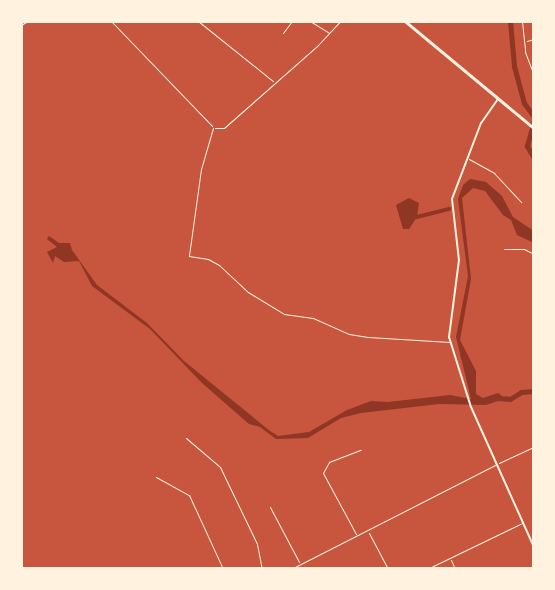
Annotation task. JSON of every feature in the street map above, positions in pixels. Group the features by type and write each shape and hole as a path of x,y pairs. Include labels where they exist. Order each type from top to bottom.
{"highway":[{"path":"405,21 534,128"}],"street":[{"path":"21,25 28,21"},
{"path":"111,21 213,128 224,128 340,21"},
{"path":"198,21 274,82"},
{"path":"283,33 292,21"},
{"path":"310,21 329,33"},
{"path":"522,21 534,76"},
{"path":"525,41 534,39"},
{"path":"499,99 484,116 451,206 458,260 450,342 471,407 534,547"},
{"path":"213,128 201,169 189,256 208,259 219,265 248,292 284,314 313,318 349,334 450,342"},
{"path":"467,158 494,173 521,202"},
{"path":"504,248 524,249 534,254"},
{"path":"186,438 220,467 257,544 262,569"},
{"path":"291,569 534,447"},
{"path":"357,536 323,473 329,462 361,450"},
{"path":"156,477 189,495 223,569"},
{"path":"270,506 300,564"},
{"path":"427,569 522,523"},
{"path":"368,531 388,569"},
{"path":"450,558 455,569"}],"shaded area":[{"path":"470,179 486,182 502,196 513,217 534,231 534,243 517,235 511,220 503,215 485,191 473,188 462,198 471,279 460,340 476,371 476,394 483,398 498,393 502,396 501,400 486,405 439,404 361,413 341,418 308,438 276,439 260,427 249,424 202,383 150,329 92,286 79,261 64,262 55,256 53,263 47,252 57,247 47,239 49,236 59,243 70,243 72,250 97,285 147,323 184,361 270,431 278,436 309,432 347,410 371,401 388,402 450,395 471,399 456,337 468,276 458,199 463,185"},
{"path":"409,198 419,203 417,217 409,229 403,229 396,205"}],"waterway":[{"path":"510,21 514,66 524,103 534,117"},
{"path":"534,121 527,146 534,158"},
{"path":"417,217 449,209"},
{"path":"497,398 510,399 521,392 534,391"}]}
